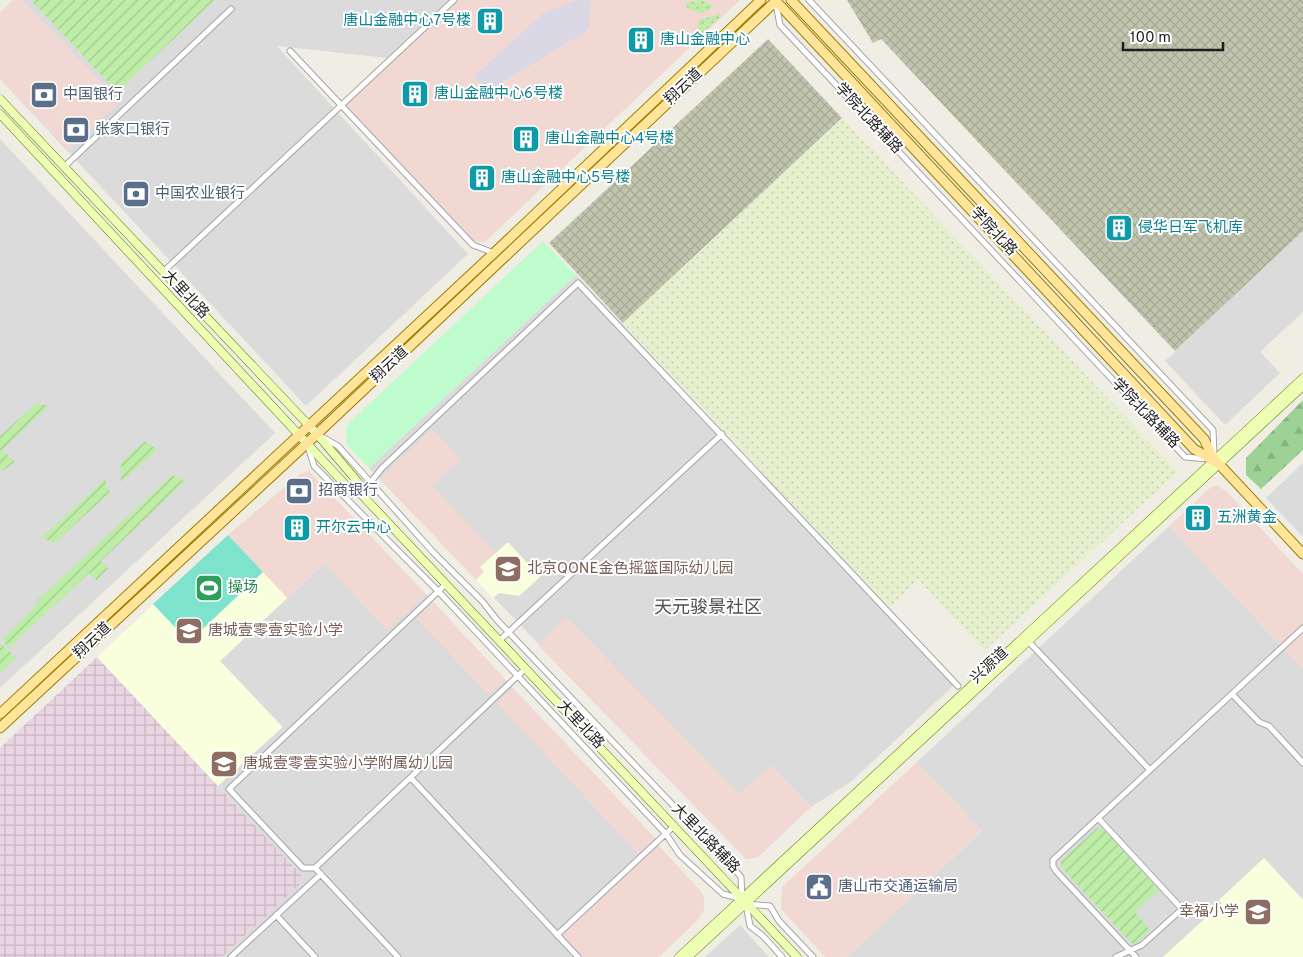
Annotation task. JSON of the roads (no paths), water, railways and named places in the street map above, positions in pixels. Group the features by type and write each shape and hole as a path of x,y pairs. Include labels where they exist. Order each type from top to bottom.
{"main road":[{"name":"翔云道","path":"0,714 494,253 761,0"},
{"name":"翔云道","path":"0,728 306,442 317,434 776,0"},
{"name":"学院北路","path":"776,0 1194,449 1217,462"},
{"name":"学院北路","path":"791,0 846,56 1204,439 1217,462 1303,554"},
{"name":"大里北路","path":"0,100 317,434 362,487 361,494"},
{"name":"大里北路","path":"0,114 353,493 361,494 797,957"},
{"path":"1032,274 1041,266"},
{"name":"兴源道","path":"1217,462 1303,378"},
{"name":"兴源道","path":"688,957 744,901 1026,639 1217,462 1303,386"},
{"name":"兴源道","path":"679,957 744,901"}],"street":[{"path":"163,272 454,0"},
{"name":"学院北路辅路","path":"776,0 780,25 1185,457 1217,462"},
{"path":"809,0 1213,430 1217,462"},
{"path":"64,167 231,9"},
{"path":"846,56 854,48"},
{"path":"290,51 473,245 494,253"},
{"path":"1041,266 1050,258"},
{"path":"1022,283 1032,274"},
{"path":"370,483 382,468 578,282 958,686"},
{"path":"1135,365 1144,358"},
{"path":"1114,382 1125,374"},
{"name":"大里北路辅路","path":"317,434 338,446 370,483 482,601 508,632 690,824 712,844 741,877 750,926 763,936 782,957"},
{"path":"500,640 722,434"},
{"name":"大里北路辅路","path":"306,442 314,466 438,591 666,834 680,855 723,894 744,901 770,906 779,921 813,957"},
{"path":"446,584 229,789 304,868 315,868 526,668"},
{"path":"1136,957 1053,866 1057,855 1303,628"},
{"path":"1026,639 1150,770"},
{"path":"1232,694 1259,722 1269,726 1303,764"},
{"path":"411,778 578,957"},
{"path":"1098,818 1182,909 1142,945 1116,957"},
{"path":"557,935 674,826"},
{"path":"315,868 398,957"},
{"path":"231,957 321,874"},
{"path":"276,915 315,957"}],"place":[{"name":"唐山金融中心7号楼","path":"490,21"},
{"name":"唐山金融中心","path":"641,40"},
{"name":"唐山金融中心6号楼","path":"415,94"},
{"name":"中国银行","path":"44,95"},
{"name":"张家口银行","path":"76,130"},
{"name":"唐山金融中心4号楼","path":"526,139"},
{"name":"唐山金融中心5号楼","path":"482,178"},
{"name":"中国农业银行","path":"136,194"},
{"name":"侵华日军飞机库","path":"1119,228"},
{"name":"招商银行","path":"299,491"},
{"name":"五洲黄金","path":"1198,518"},
{"name":"开尔云中心","path":"297,528"},
{"name":"北京QONE金色摇篮国际幼儿园","path":"508,569"},
{"name":"操场","path":"209,588"},
{"name":"唐城壹零壹实验小学","path":"189,631"},
{"name":"唐城壹零壹实验小学附属幼儿园","path":"224,764"},
{"name":"唐山市交通运输局","path":"819,887"},
{"name":"幸福小学","path":"1258,912"}],"district":[{"name":"天元骏景社区","path":"708,608"}]}
